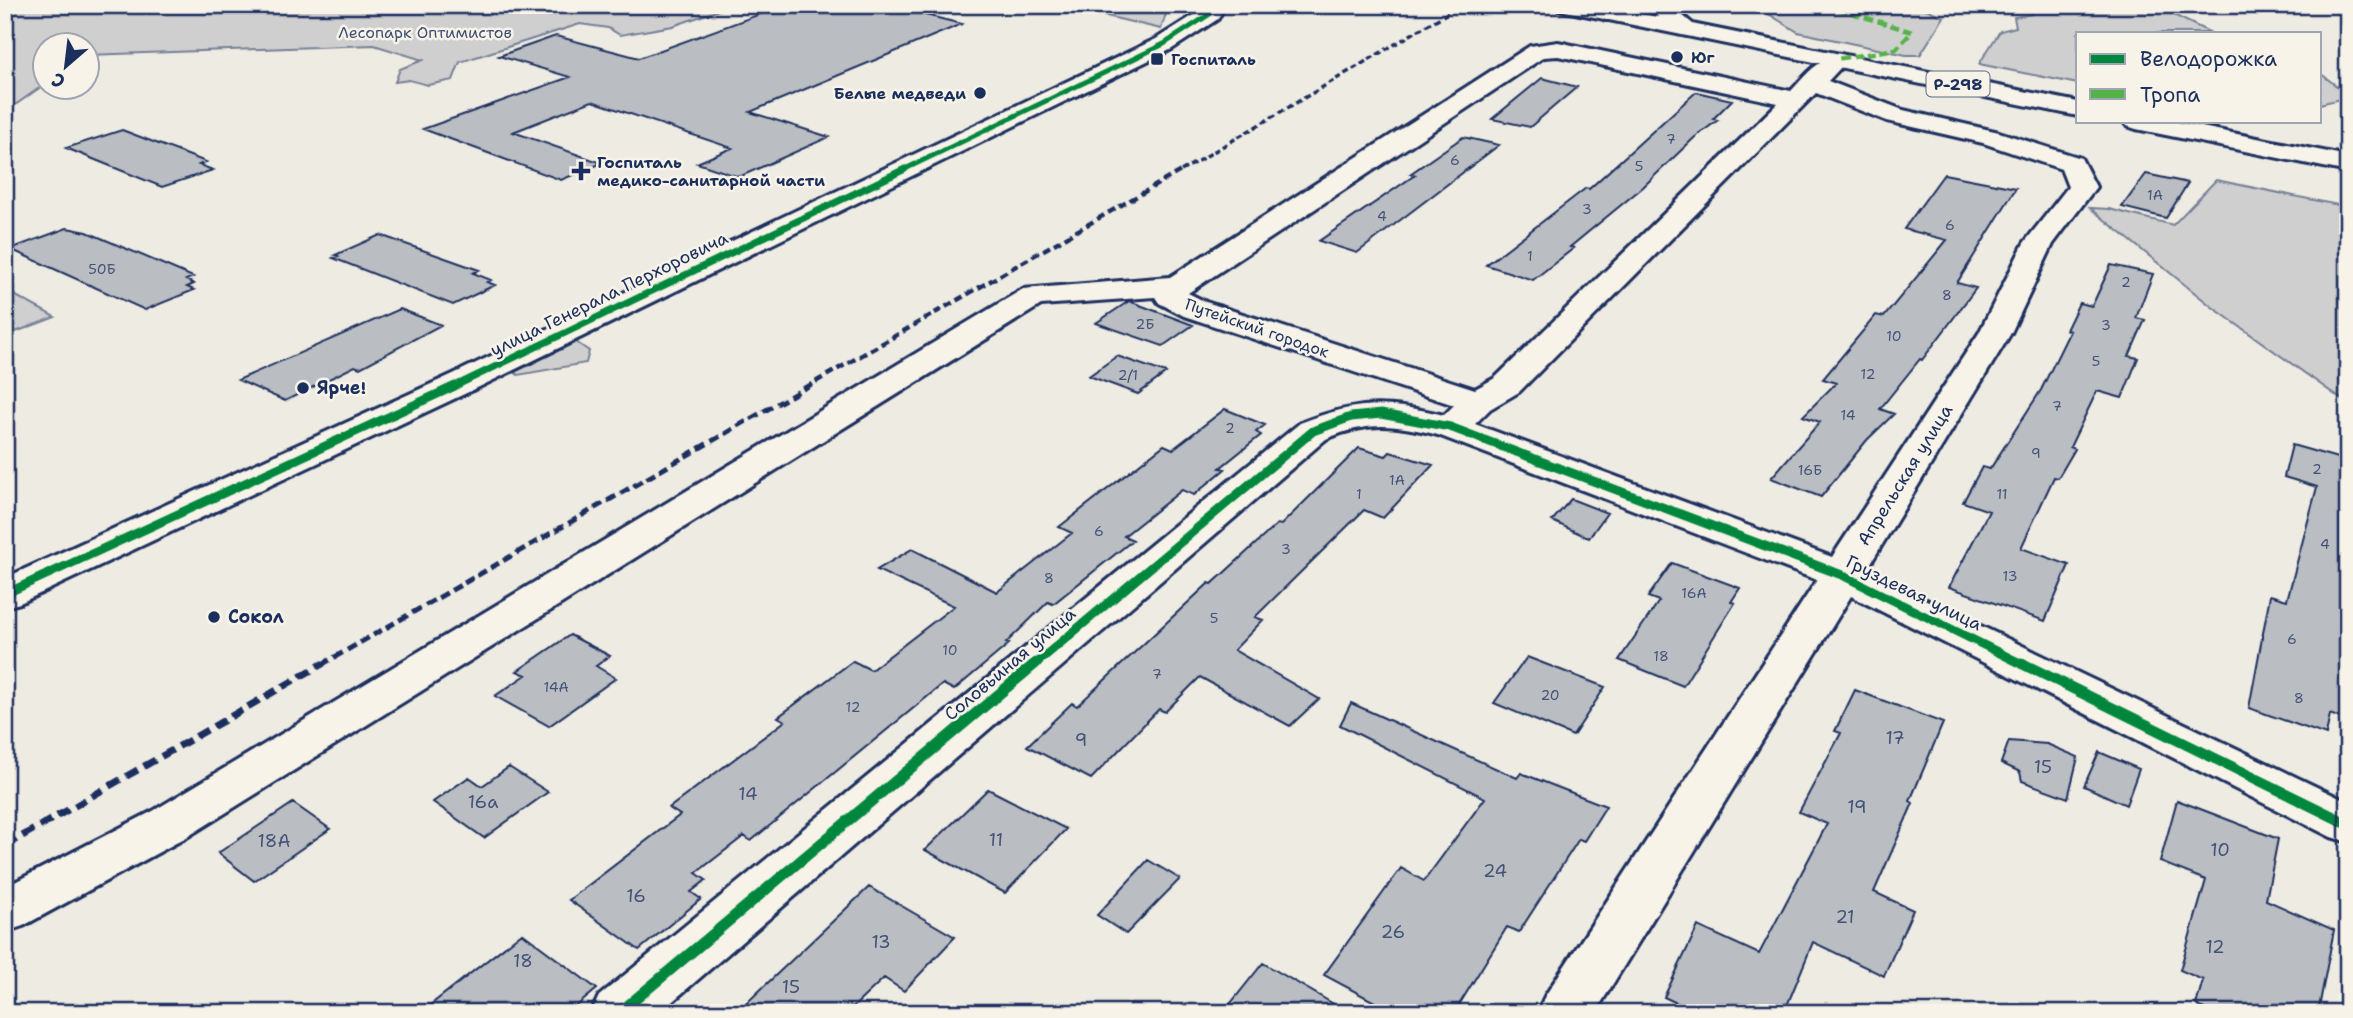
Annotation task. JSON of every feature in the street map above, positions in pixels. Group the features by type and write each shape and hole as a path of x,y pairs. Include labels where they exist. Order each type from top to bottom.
{"main road":[{"name":"улица Генерала Перхоровича","path":"5,594 463,383 1164,44 1210,13 1215,5"},
{"name":"Р-298","path":"1565,5 1620,10 1689,30 1815,80 2076,109"},
{"path":"1659,5 1667,15 1689,30"},
{"name":"Путейский городок","path":"1464,414 1195,309 1170,296 1177,286 1538,51 1558,49 1815,80"},
{"path":"1464,414 1507,385 1815,80"},
{"name":"Апрельская улица","path":"1565,1013 1995,333 2039,243 2082,187 2072,164 1990,137 1896,116 1815,80"},
{"path":"2141,122 2348,164"},
{"path":"5,911 170,824 1034,296 1177,286"},
{"name":"Соловьиная улица","path":"620,1013 1313,430 1341,418 1363,413 1464,414"},
{"name":"Груздевая улица","path":"1464,414 1842,575 2348,824"}],"green space":[{"name":"Лесопарк Оптимистов","path":"5,5 733,5 673,26 620,35 608,28 580,24 460,62 453,80 428,85 409,80 395,82 400,69 423,60 374,45 102,55 102,32 32,32 32,93 5,112"},
{"path":"996,5 1169,5 1161,29 1081,10"},
{"path":"1754,5 1933,5 1924,8 1944,17 1920,55 1906,55 1798,32"},
{"path":"2022,5 2153,5 2209,32 2076,32 2076,84 1979,64 2000,31 2016,27 2014,17 2032,14"},
{"path":"2322,75 2348,95 2322,104"},
{"path":"2216,180 2348,207 2348,404 2211,306 2090,208 2109,209 2173,225"},
{"path":"5,290 55,317 5,336"},
{"path":"576,342 589,351 586,363 518,375 510,369 556,347"}],"building":[{"path":"785,5 885,5 962,24 750,112 829,137 739,177 697,163 732,148 592,101 513,132 602,163 561,180 423,129 570,77 499,56 556,36 639,58"},
{"path":"1542,78 1577,87 1530,127 1492,119"},
{"path":"1696,92 1732,100 1713,119 1718,120 1570,247 1574,248 1533,280 1486,265 1586,188 1589,189"},
{"path":"122,130 206,162 199,165 213,170 162,187 66,148"},
{"path":"1463,137 1499,145 1357,253 1319,241 1415,175 1410,174"},
{"path":"1944,174 2016,188 1957,283 1976,288 1922,360 1920,359 1880,409 1894,414 1867,440 1821,497 1771,478 1820,422 1803,416 1836,383 1823,379 1876,315 1884,317 1947,240 1904,229"},
{"path":"2146,174 2188,183 2166,218 2122,207"},
{"path":"67,228 87,232 193,277 186,280 194,284 187,287 194,290 145,310 10,249"},
{"path":"380,235 479,270 473,273 491,280 487,282 495,285 453,305 333,258"},
{"path":"2111,265 2153,274 2136,318 2145,320 2129,356 2138,358 2122,398 2097,391 2070,447 2075,449 2058,478 2054,477 2021,548 2069,565 2045,621 1949,587 1989,511 1963,502 1982,467 1990,469 2041,390 2070,331 2066,330 2079,303 2092,306"},
{"path":"1129,301 1193,325 1163,346 1096,323"},
{"path":"400,309 441,325 360,368 355,366 285,401 238,380"},
{"path":"1117,356 1166,373 1138,394 1089,376"},
{"path":"1225,409 1265,425 1256,432 1261,435 1220,468 1225,469 1194,495 1182,490 1124,536 1133,540 1053,604 1048,602 1006,643 1009,644 954,690 943,684 751,841 744,836 696,873 706,880 691,892 701,899 639,950 569,900 680,815 669,808 785,721 778,717 853,661 871,670 954,606 877,570 912,549 997,592 1072,533 1059,527 1164,445 1173,449"},
{"path":"2292,445 2348,461 2348,721 2330,714 2326,735 2249,708 2270,595 2287,600 2317,487 2284,477"},
{"path":"1359,448 1386,456 1390,452 1433,465 1383,518 1364,510 1255,617 1263,620 1234,650 1319,699 1290,726 1200,677 1165,712 1159,709 1091,779 1027,746 1072,703 1077,706 1209,583 1212,584 1277,524 1281,525"},
{"path":"1571,499 1607,513 1589,538 1552,521"},
{"path":"1672,563 1740,588 1731,602 1735,603 1683,686 1619,660 1659,601 1648,597"},
{"path":"570,635 610,656 596,666 616,678 549,726 495,696 526,675 517,671"},
{"path":"1527,657 1605,687 1573,736 1494,703"},
{"path":"1855,690 1943,723 1910,801 1913,803 1874,892 1913,910 1884,976 1813,942 1784,1013 1698,1013 1664,997 1698,926 1759,954 1827,824 1799,812 1841,733 1835,731"},
{"path":"1351,703 1517,778 1521,773 1606,806 1584,841 1579,839 1519,932 1507,927 1454,1013 1395,1013 1324,975 1401,868 1424,881 1485,798 1340,725"},
{"path":"2009,741 2047,744 2078,757 2068,798 2022,781 2020,772 2001,763"},
{"path":"2099,752 2139,769 2126,805 2084,786"},
{"path":"509,767 548,792 484,838 433,802 469,777 482,786"},
{"path":"988,789 1066,829 1005,893 925,850"},
{"path":"2177,800 2278,839 2266,900 2334,930 2318,1013 2212,1013 2196,1005 2203,980 2180,970 2206,880 2160,862"},
{"path":"293,803 330,829 254,881 218,853"},
{"path":"1148,860 1180,879 1126,934 1097,915"},
{"path":"869,887 955,937 904,991 884,978 847,1013 736,1013"},
{"path":"522,933 597,989 568,1013 420,1013"},
{"path":"1263,963 1349,1013 1223,1013"}],"railway":[{"path":"1181,171 1461,5"},
{"path":"805,388 1184,169"},
{"path":"321,665 808,386"},
{"path":"5,846 324,663"}],"marked path":[{"path":"1826,5 1912,32 1896,49 1837,59"}],"cycle path":[{"path":"5,594 463,382 1164,44 1210,14 1215,5"},
{"path":"619,1013 1313,431 1351,417 1366,415 1396,415 1450,427 1842,575 2348,824"}],"place":[{"name":"Юг","path":"1677,57"},
{"name":"Госпиталь","path":"1157,59"},
{"name":"Белые медведи","path":"980,93"},
{"name":"Госпиталь медико-санитарной части","path":"581,171"},
{"name":"Ярче!","path":"303,388"},
{"name":"Сокол","path":"214,617"}]}
